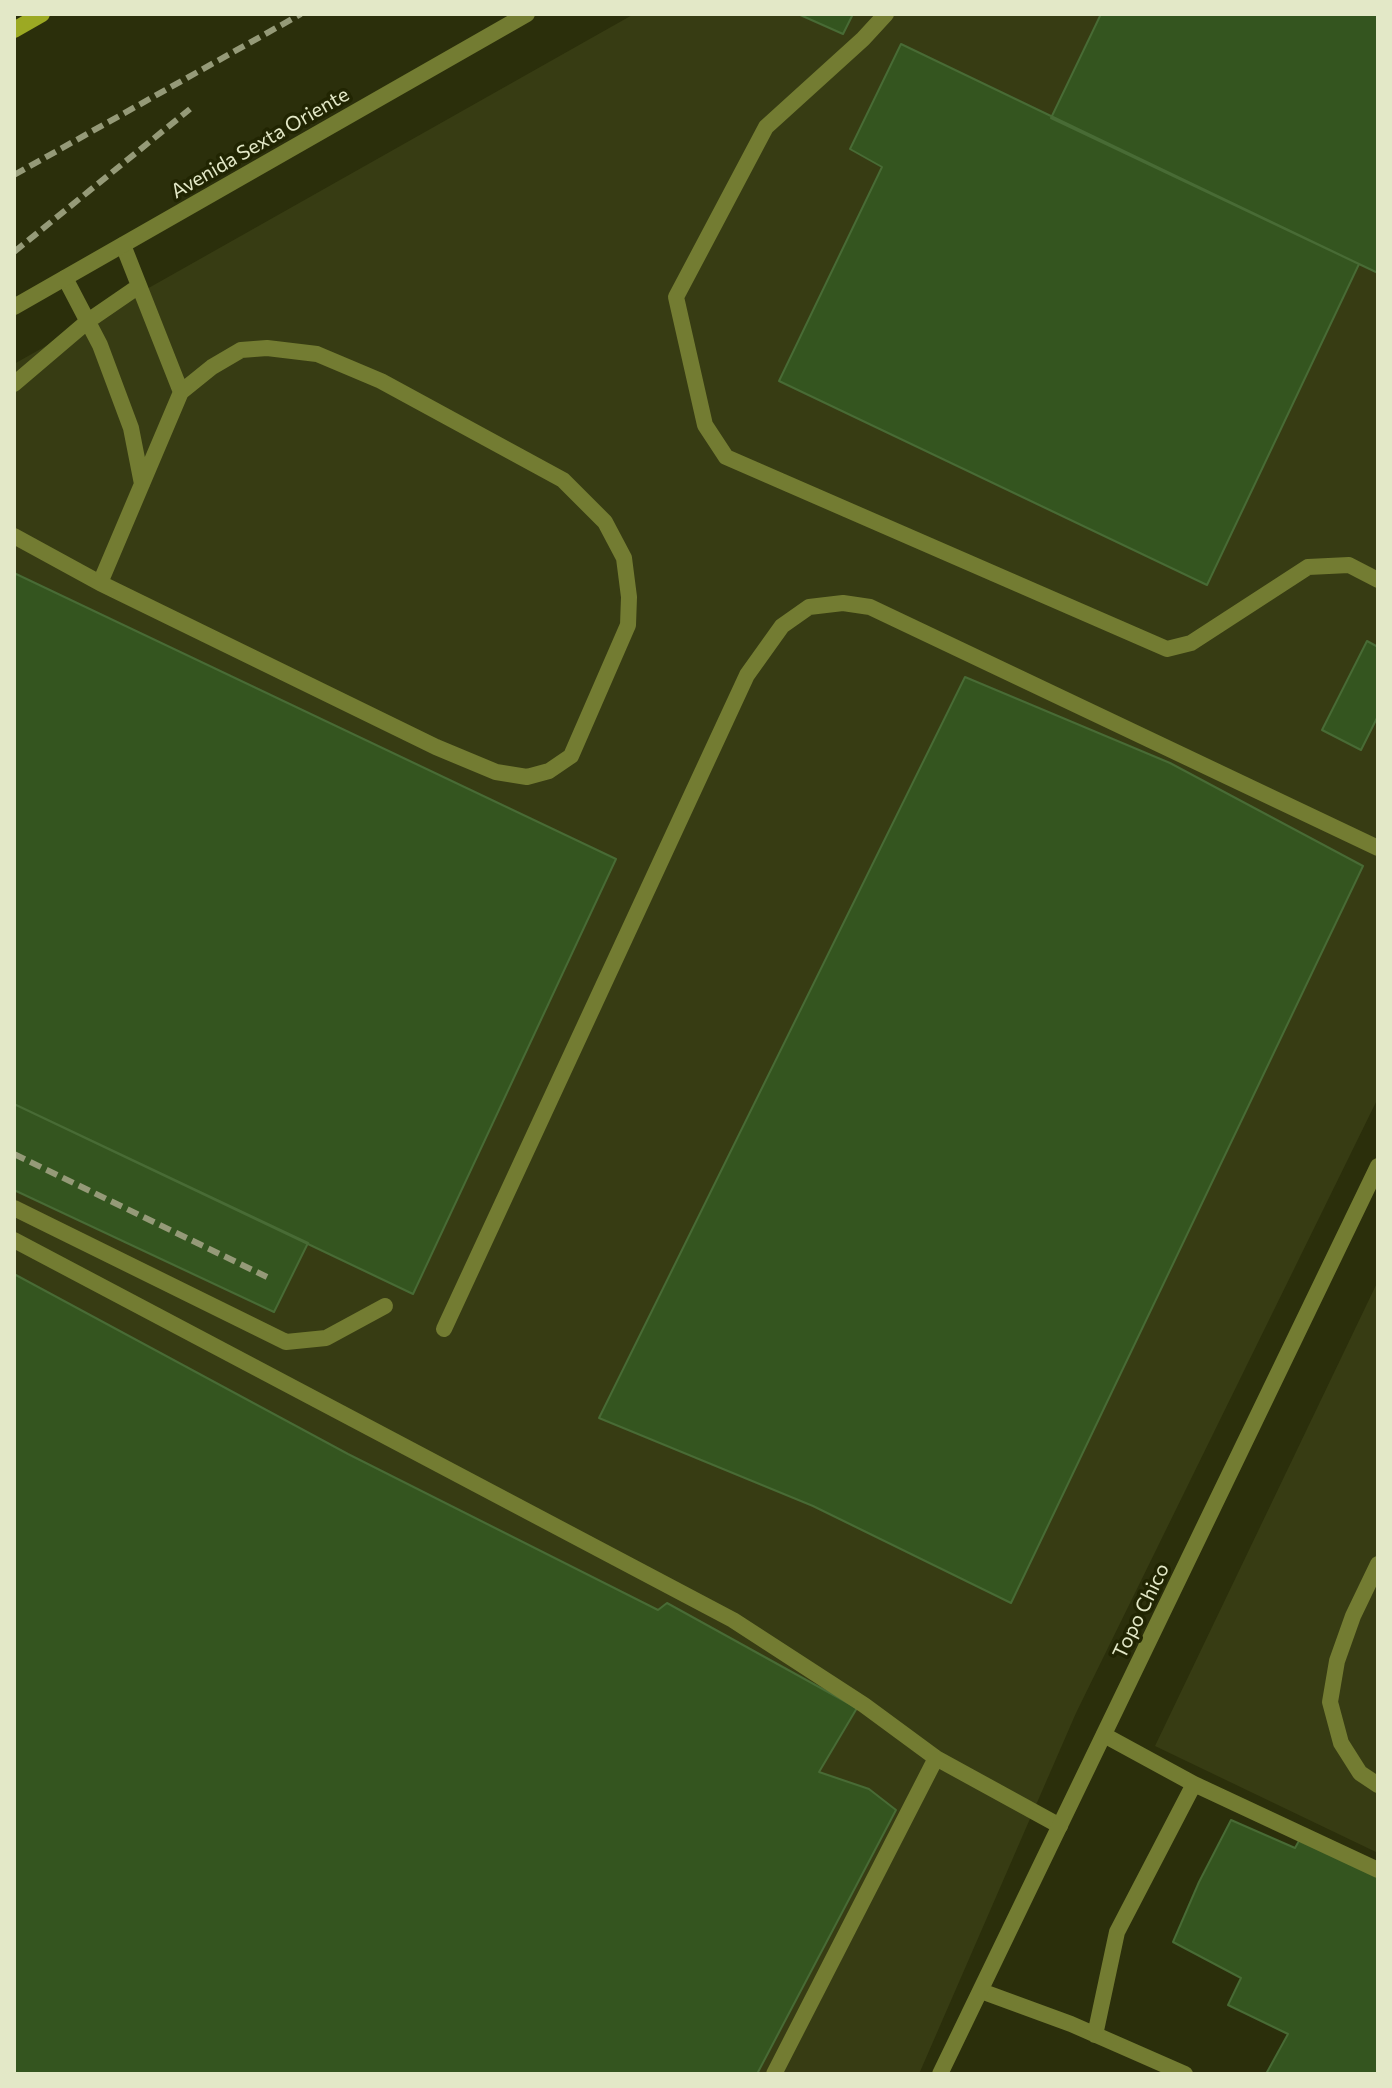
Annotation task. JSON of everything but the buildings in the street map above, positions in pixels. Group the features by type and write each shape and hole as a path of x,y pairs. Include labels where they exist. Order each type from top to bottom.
{"street":[{"path":"14,30 42,14"},
{"name":"Avenida Sexta Oriente","path":"14,307 527,14"},
{"path":"886,14 863,39 766,127 676,297 705,425 726,457 1167,649 1191,643 1308,567 1349,565 1378,580"},
{"path":"123,245 181,392"},
{"path":"65,278 100,345 131,428 142,484"},
{"path":"14,384 88,321 139,286"},
{"path":"14,536 100,583 436,747 496,772 527,777 549,771 571,756 628,625 629,597 624,558 605,522 563,480 381,381 317,354 267,348 241,350 212,367 181,392 100,583"},
{"path":"444,1329 747,675 782,626 809,607 843,603 870,607 1378,848"},
{"name":"Topo Chico","path":"940,2074 1378,1166"},
{"path":"14,1208 286,1342 326,1338 385,1306"},
{"path":"14,1240 733,1620 864,1705 936,1758 1060,1826"},
{"path":"1378,1564 1353,1616 1337,1661 1330,1702 1341,1743 1360,1773 1378,1785"},
{"path":"1104,1735 1194,1784 1378,1870"},
{"path":"774,2074 936,1758"},
{"path":"1095,2035 1117,1932 1194,1784"},
{"path":"981,1991 1185,2074"}],"shaded area":[{"path":"634,14 1378,14 1378,1098 1076,1713 919,2074 14,2074 14,364"},
{"path":"1378,1281 1378,1853 1155,1746"}],"railway":[{"path":"14,175 301,14"},
{"path":"14,252 190,109"},
{"path":"14,1154 267,1277"}]}
